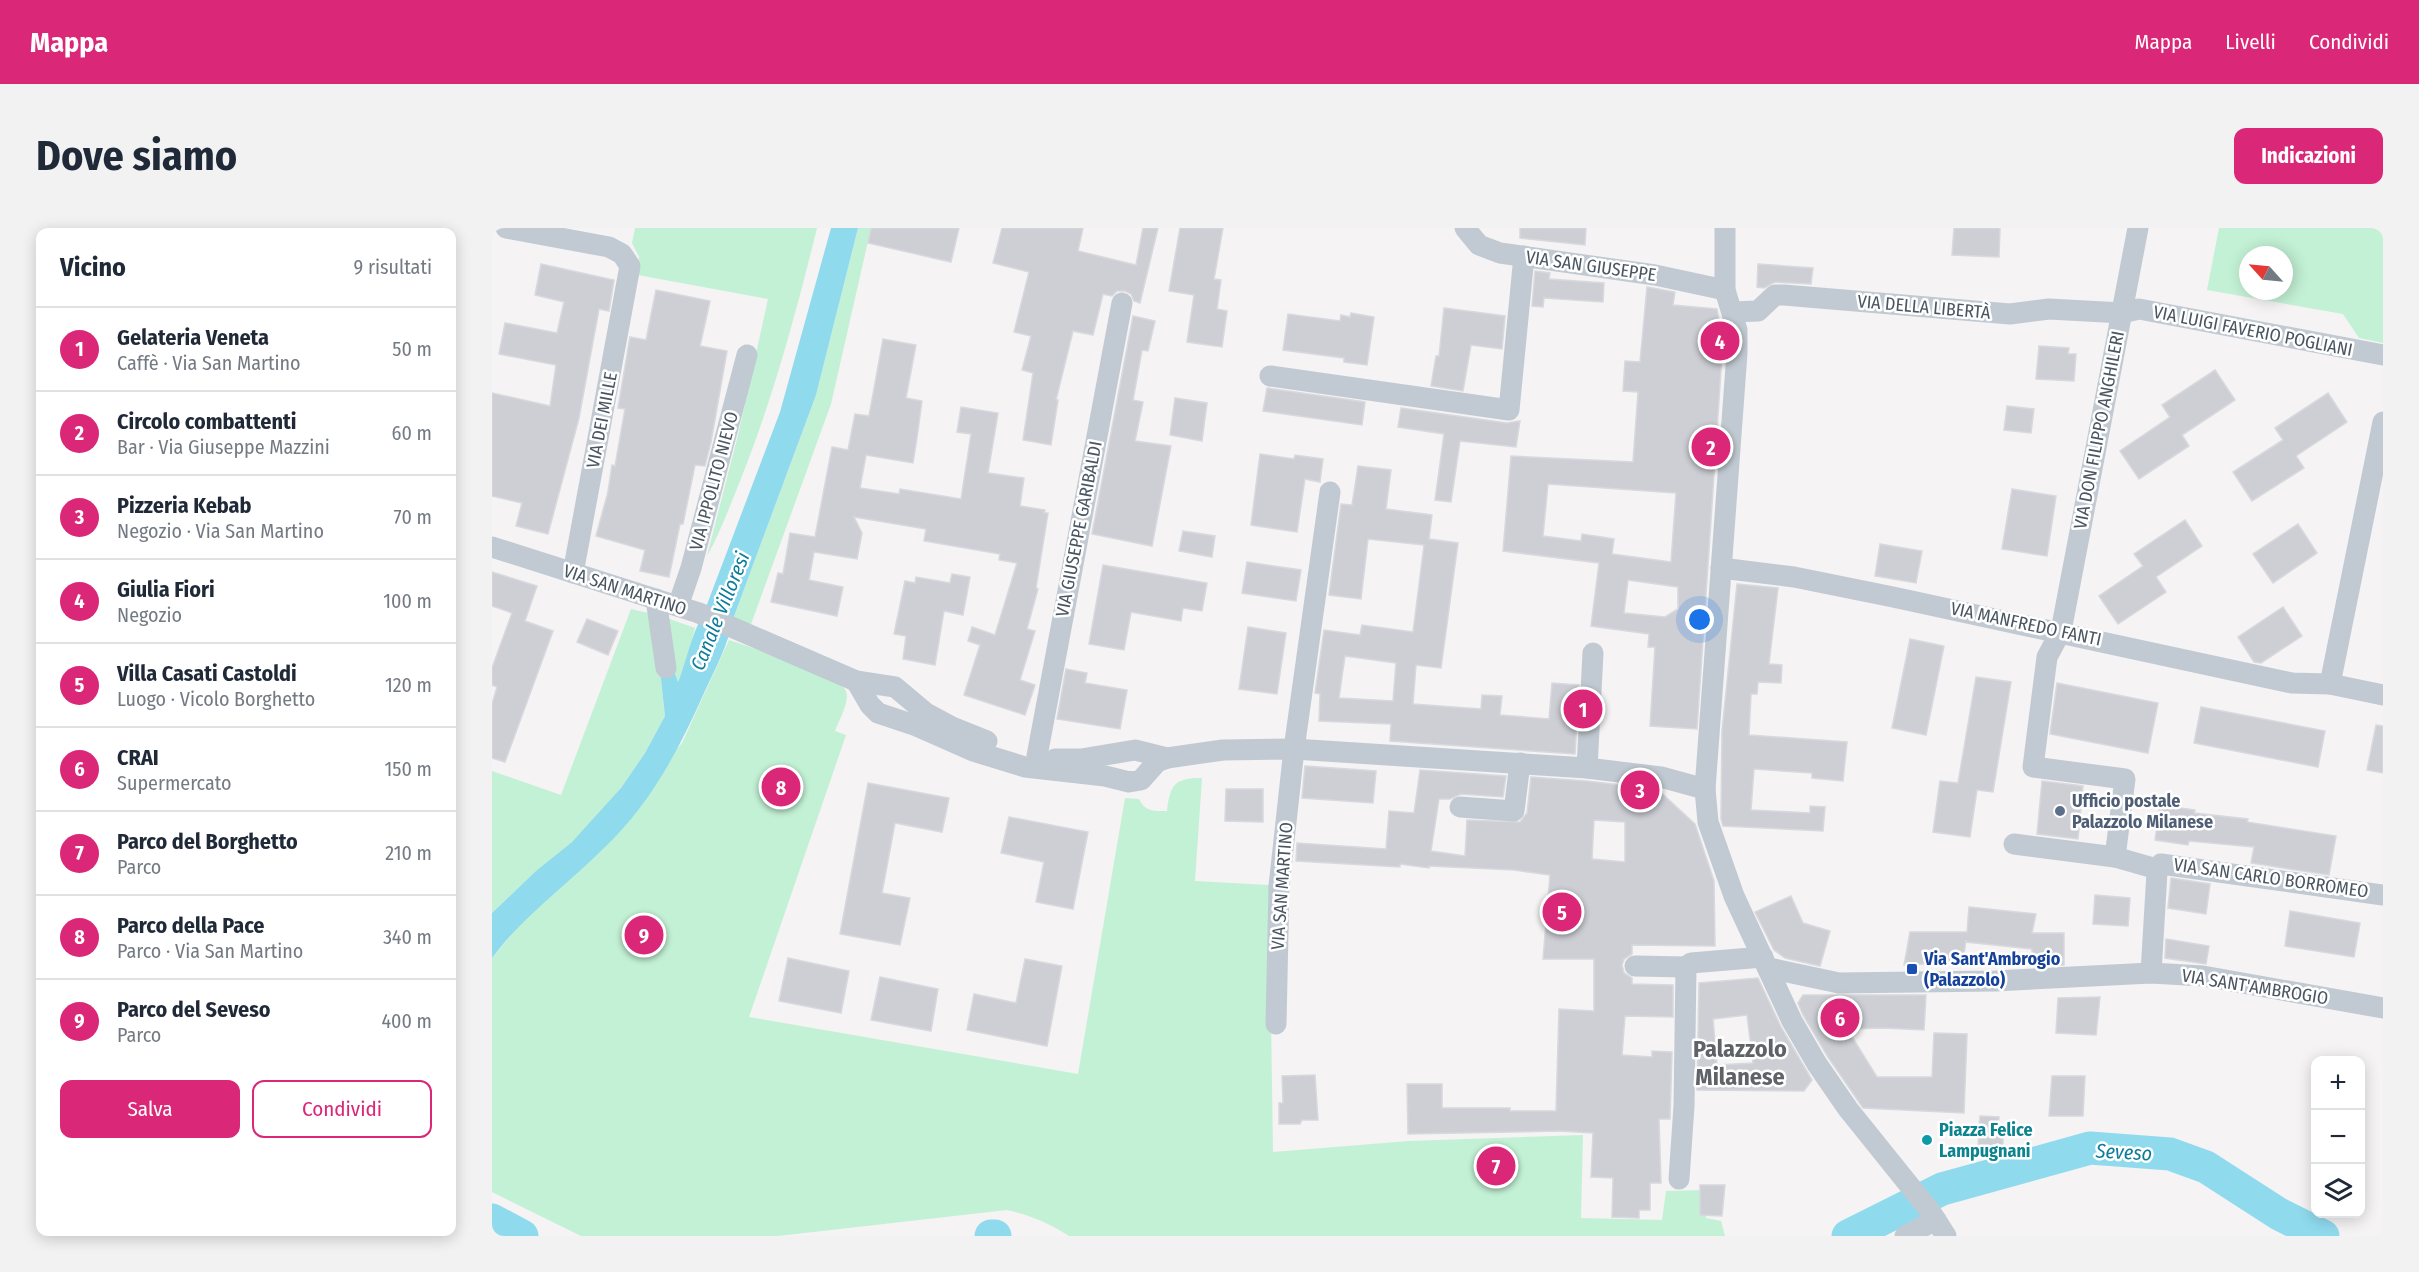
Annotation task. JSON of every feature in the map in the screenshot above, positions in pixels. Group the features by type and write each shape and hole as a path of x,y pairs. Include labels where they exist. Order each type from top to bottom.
{"street":[{"name":"VIA DEI MILLE","path":"506,228 609,247 622,254 630,266 573,573"},
{"name":"VIA SAN GIUSEPPE","path":"1465,228 1479,245 1489,250 1655,274 1725,290"},
{"path":"1725,228 1725,290 1737,332 1737,353 1705,789 1708,822 1734,896 1792,1021 1817,1064 1848,1109 1937,1222 1905,1236"},
{"name":"VIA DON FILIPPO ANGHILERI","path":"2115,857 2125,779 2033,767 2047,657 2061,631 2138,228"},
{"path":"1270,376 1509,410 1524,256"},
{"name":"VIA DELLA LIBERTÀ","path":"1732,312 1758,311 1775,295 1784,295 2010,314 2049,309 2122,313"},
{"name":"VIA GIUSEPPE GARIBALDI","path":"1036,756 1122,303"},
{"name":"VIA LUIGI FAVERIO POGLIANI","path":"2122,313 2139,309 2383,355"},
{"name":"VIA IPPOLITO NIEVO","path":"678,606 691,568 747,355"},
{"path":"2330,684 2383,422"},
{"name":"VIA SAN MARTINO","path":"1276,1024 1279,886 1294,749 1330,492"},
{"name":"VIA SAN MARTINO","path":"492,547 699,613 856,681 895,687 926,713 952,727 1036,756 1081,759 1135,750 1167,758 1222,750 1294,749 1587,768 1661,777 1705,789"},
{"name":"VIA MANFREDO FANTI","path":"1721,568 1794,577 2061,631 2292,683 2330,684 2383,695"},
{"path":"656,599 666,668"},
{"path":"1587,768 1593,652"},
{"path":"856,681 870,705 878,713 914,725 973,752 1025,767 1105,776 1135,782 1146,775 1157,762 1167,758"},
{"path":"1460,807 1515,811 1520,763"},
{"path":"2014,844 2115,857 2157,869"},
{"name":"VIA SAN CARLO BORROMEO","path":"2151,973 2157,869 2161,864 2167,863 2383,895"},
{"name":"VIA SANT'AMBROGIO","path":"1635,966 1766,963 1839,983 2006,981 2151,973 2203,976 2383,1008"},
{"path":"1679,1179 1689,965"}],"green space":[{"path":"635,228 817,228 792,322 754,446 730,507 707,556 739,431 768,299 638,275 639,257 632,243"},
{"path":"858,228 871,228 831,404 750,627 733,619 816,395"},
{"path":"2219,228 2383,228 2383,343 2359,338 2343,314 2264,300 2293,300 2293,246 2239,246 2239,296 2207,290"},
{"path":"631,609 648,613 660,670 665,716 645,753 601,812 572,842 537,870 492,913 492,771 561,795"},
{"path":"664,617 695,628 687,660 677,683 672,666"},
{"path":"729,640 811,669 840,684 847,695 835,731 846,735 749,1017 1078,1074 1125,798 1139,799 1150,810 1167,811 1170,795 1175,785 1185,780 1202,778 1195,881 1269,885 1273,1152 1409,1141 1583,1135 1581,1218 1662,1220 1666,1191 1705,1190 1706,1218 1721,1221 1725,1236 1069,1236 1039,1220 1007,1210 778,1236 581,1236 492,1192 492,958 522,922 552,894 682,743"}],"water":[{"name":"Canale Villoresi","path":"831,228 858,228 816,395 733,619 725,647 695,713 662,776 635,814 588,864 517,929 492,958 492,913 537,870 572,842 621,788 645,753 665,716 660,670 672,666 678,682 695,631 780,412"}],"building":[{"path":"871,228 959,228 951,262 868,243"},
{"path":"1002,228 1083,228 1078,251 1136,265 1143,228 1158,228 1140,303 1134,301 1131,294 1125,291 1117,291 1112,296 1103,294 1093,335 1073,331 1056,400 1058,400 1051,445 1023,440 1033,373 1022,370 1031,336 1014,332 1029,272 993,263"},
{"path":"1180,228 1223,228 1214,279 1221,280 1217,309 1227,311 1222,347 1187,342 1194,295 1169,291"},
{"path":"1520,228 1586,228 1585,245 1520,238"},
{"path":"1954,228 2000,228 1999,257 1952,255"},
{"path":"541,264 614,280 609,311 599,309 579,418 548,534 516,526 522,503 492,496 492,393 550,406 556,365 499,354 505,323 557,333 564,302 535,295"},
{"path":"1758,264 1813,268 1811,284 1775,282 1764,288 1757,287"},
{"path":"1535,271 1550,273 1549,279 1604,283 1603,302 1544,298 1543,307 1532,306"},
{"path":"1647,287 1675,292 1673,305 1717,309 1723,340 1697,729 1650,726 1655,647 1648,647 1649,634 1591,626 1599,563 1503,551 1511,456 1633,462 1638,392 1623,391 1625,361 1640,362","holes":["1548,484 1676,493 1671,562 1612,554 1614,539 1582,534 1581,541 1543,536","1628,580 1678,587 1678,609 1665,617 1624,613"]},
{"path":"656,290 710,301 700,346 727,351 705,466 695,465 669,577 640,571 645,550 596,536 608,492 612,465 615,466 625,409 618,408 630,337 646,340"},
{"path":"1444,308 1505,316 1502,349 1471,345 1463,391 1431,386 1436,356 1439,356"},
{"path":"1351,313 1374,317 1367,365 1344,362 1344,358 1283,350 1288,314 1340,321 1341,315 1350,317"},
{"path":"1133,316 1155,321 1148,351 1142,350 1133,400 1143,402 1135,441 1171,446 1152,546 1092,534"},
{"path":"883,339 916,345 906,398 922,401 917,438 913,463 866,455 860,488 899,494 900,489 961,499 971,434 957,432 961,407 998,413 988,473 1024,478 1020,506 1045,510 1044,513 1048,513 1036,588 1038,589 1027,629 1035,631 1020,680 1035,685 1025,715 964,695 980,645 968,641 972,627 995,635 1017,563 999,560 1000,554 924,541 926,529 854,517 862,533 857,559 814,552 809,580 843,587 837,616 771,602 778,573 783,574 790,533 815,537 832,447 848,450 855,414 869,416"},
{"path":"2039,346 2069,348 2068,354 2076,354 2074,381 2036,379"},
{"path":"2215,370 2235,400 2182,435 2189,446 2139,479 2120,451 2170,417 2162,405"},
{"path":"1267,388 1365,402 1362,425 1263,411"},
{"path":"2328,393 2347,422 2296,456 2304,468 2252,501 2233,472 2283,440 2275,428"},
{"path":"1175,398 1207,403 1202,441 1170,435"},
{"path":"2007,406 2034,409 2031,433 2004,430"},
{"path":"1401,408 1507,423 1520,421 1516,447 1460,441 1451,502 1435,500 1444,434 1398,427"},
{"path":"1260,454 1294,459 1295,455 1323,459 1320,482 1305,479 1297,532 1251,525"},
{"path":"1358,466 1391,470 1386,509 1432,515 1429,539 1458,543 1441,668 1416,665 1413,704 1481,709 1482,695 1502,696 1500,715 1549,719 1552,683 1579,685 1575,754 1390,741 1391,724 1319,721 1320,694 1315,693 1324,630 1360,635 1362,625 1413,632 1424,545 1368,539 1361,599 1329,595 1341,504 1352,505","holes":["1345,656 1396,663 1393,701 1339,698"]},
{"path":"2012,489 2056,496 2047,556 2002,549"},
{"path":"2185,520 2202,546 2156,577 2166,592 2118,624 2099,596 2143,566 2134,554"},
{"path":"2298,524 2317,553 2273,583 2253,554"},
{"path":"1183,531 1215,536 1212,557 1179,551"},
{"path":"1880,544 1922,551 1916,583 1875,576"},
{"path":"1247,562 1301,570 1296,601 1242,593"},
{"path":"1103,565 1207,583 1202,611 1183,608 1181,621 1131,612 1124,650 1089,644"},
{"path":"492,572 537,586 525,621 553,631 505,762 492,758 492,704 497,687 492,685 492,668 512,613 492,606"},
{"path":"952,574 970,577 963,615 944,611 935,665 903,659 906,636 894,634 905,581 915,583 916,577 950,583"},
{"path":"1737,584 1778,588 1769,664 1782,665 1781,683 1758,682 1757,694 1751,694 1749,735 1847,742 1843,781 1812,778 1812,773 1754,769 1751,810 1810,813 1810,806 1825,807 1823,831 1723,826 1721,819 1722,731"},
{"path":"2283,607 2302,636 2261,663 2254,662 2238,637"},
{"path":"587,619 618,631 608,655 577,642"},
{"path":"1248,627 1286,633 1277,694 1239,689"},
{"path":"1910,639 1944,646 1926,735 1892,728"},
{"path":"1066,669 1087,673 1085,683 1127,690 1120,729 1057,719"},
{"path":"1976,677 2011,682 1993,792 1977,790 1970,837 1933,832 1940,781 1958,783"},
{"path":"2057,683 2158,703 2148,753 2050,734"},
{"path":"2201,707 2325,731 2318,767 2194,743"},
{"path":"2376,725 2383,726 2383,773 2367,770"},
{"path":"1305,766 1376,771 1373,803 1302,798"},
{"path":"1420,770 1506,776 1503,797 1461,794 1450,799 1439,799 1431,851 1465,856 1467,820 1520,822 1527,813 1531,777 1657,789 1695,824 1714,881 1715,946 1632,945 1632,954 1624,959 1622,965 1624,973 1632,978 1632,984 1673,985 1673,1017 1625,1016 1622,1055 1652,1057 1652,1051 1672,1052 1670,1119 1659,1119 1661,1183 1650,1183 1650,1210 1639,1210 1639,1218 1612,1217 1613,1178 1591,1177 1593,1133 1559,1131 1408,1134 1407,1084 1442,1084 1442,1108 1556,1111 1559,1009 1594,1011 1594,959 1543,959 1550,875 1514,870 1296,861 1297,843 1386,849 1389,811 1414,813","holes":["1594,820 1625,822 1625,862 1592,859"]},
{"name":"Ufficio postale Palazzolo Milanese","path":"2042,781 2083,786 2078,839 2037,834"},
{"path":"868,783 949,798 942,832 895,823 882,893 910,898 900,945 840,934"},
{"path":"1226,789 1263,789 1263,822 1225,821"},
{"path":"2160,805 2195,810 2194,813 2248,819 2247,822 2336,836 2329,875 2251,863 2254,847 2189,841 2188,845 2155,840"},
{"path":"1009,817 1088,832 1073,909 1036,902 1044,862 1001,853"},
{"path":"2171,878 2210,884 2206,914 2168,908"},
{"path":"2095,895 2130,898 2128,926 2093,924"},
{"path":"1791,896 1803,923 1830,931 1820,966 1785,958 1774,950 1755,912"},
{"path":"1969,907 2036,914 2032,933 2064,933 2064,965 2032,966 2032,949 1966,942 1966,940 1963,962 1904,965 1910,932 1967,932"},
{"path":"2290,911 2360,923 2354,957 2285,946"},
{"path":"2166,939 2209,946 2206,964 2165,958"},
{"path":"788,958 849,971 841,1013 779,1001"},
{"path":"1025,959 1062,966 1047,1046 967,1030 974,994 1016,1003"},
{"path":"880,977 938,989 931,1031 871,1020"},
{"path":"1758,978 1781,1027 1812,1080 1804,1091 1697,1090 1699,983","holes":["1747,1015 1753,1063 1717,1065 1713,1019"]},
{"path":"1803,995 1926,995 1924,1030 1847,1029 1877,1077 1932,1077 1934,1033 1967,1034 1964,1113 1863,1108 1803,1015 1798,1003"},
{"path":"2100,997 2096,1035 2056,1033 2058,998"},
{"path":"1315,1075 1318,1120 1302,1120 1300,1124 1279,1124 1279,1103 1283,1103 1282,1076"},
{"path":"2052,1076 2085,1076 2083,1116 2049,1116"},
{"path":"1980,1116 1999,1117 1998,1127 2003,1128 2003,1147 1978,1147"},
{"path":"1700,1185 1725,1185 1722,1216 1700,1215"}],"waterway":[{"name":"Seveso","path":"1848,1236 1942,1189 2090,1148 2170,1154 2206,1167 2279,1214 2323,1236"},
{"name":"Seveso","path":"492,1220 522,1236"},
{"name":"Seveso","path":"514,1236 519,1234"}],"place":[{"name":"Giulia Fiori","path":"1720,341"},
{"name":"Circolo combattenti","path":"1711,447"},
{"name":"Gelateria Veneta","path":"1583,709"},
{"name":"Parco della Pace","path":"781,787"},
{"name":"Pizzeria Kebab","path":"1640,790"},
{"name":"Ufficio postale Palazzolo Milanese","path":"2060,811"},
{"name":"Villa Casati Castoldi","path":"1562,912"},
{"name":"Parco del Seveso","path":"644,935"},
{"name":"Via Sant'Ambrogio (Palazzolo)","path":"1912,969"},
{"name":"CRAI","path":"1840,1018"},
{"name":"Piazza Felice Lampugnani","path":"1927,1140"},
{"name":"Parco del Borghetto","path":"1496,1166"}],"district":[{"name":"Palazzolo Milanese","path":"1740,1063"}]}
